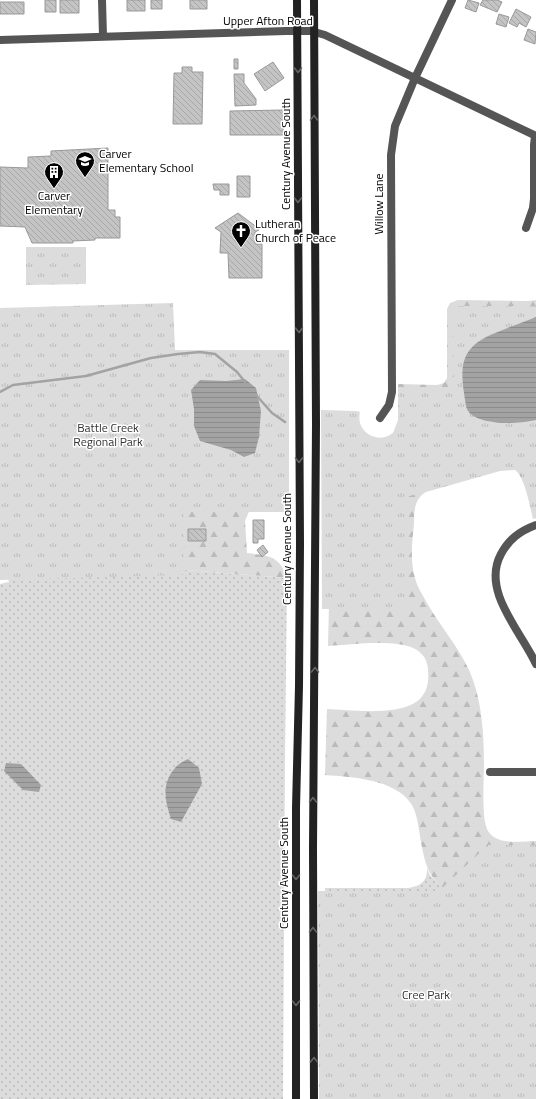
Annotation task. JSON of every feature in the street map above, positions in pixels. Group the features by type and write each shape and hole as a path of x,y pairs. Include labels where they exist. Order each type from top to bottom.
{"main road":[{"name":"Century Avenue South","path":"296,1099 296,808 300,552 297,0"},
{"path":"314,0 316,439 313,840 314,1099"}],"street":[{"path":"102,0 103,36"},
{"name":"Willow Lane","path":"380,418 389,404 392,392 392,147 395,126 415,78 452,0"},
{"name":"Upper Afton Road","path":"0,40 298,31 314,32 332,39 536,136"},
{"path":"526,228 533,208 534,199 534,144 536,136"},
{"path":"536,525 527,528 515,536 506,545 496,568 495,582 503,604 536,664"},
{"path":"490,772 536,772"}],"green space":[{"path":"26,247 86,247 86,284 26,285"},
{"path":"458,300 536,300 536,317 465,394 393,433 398,420 398,384 437,385 444,383 447,378 447,309 450,303"},
{"name":"Battle Creek Regional Park","path":"173,303 175,350 289,350 289,512 184,512 184,575 0,580 0,308"},
{"path":"453,306 536,306 536,518 535,519 519,465 406,497 406,609 322,609 321,410 360,412 362,428 368,434 381,438 388,436 394,431 398,424 398,387 454,387"},
{"path":"72,365 253,502 245,521 247,553 267,556 276,560 284,570 287,578 174,569"},
{"path":"536,453 536,518 533,519 522,479 515,470 500,471 426,492 419,498 415,510 412,565 420,591 465,661 477,693 483,729 483,799 484,818 488,831 492,836 503,841 536,841 536,1099 445,891 428,870 417,819 412,805 405,796 385,785 373,781 325,775 327,709 379,711 405,707 416,702 423,695 428,683 428,667 426,660 420,652 413,648 404,645 383,643 328,646 329,604 383,501"},
{"path":"0,548 174,569 287,578 283,1099 0,1099 0,584 9,582"},
{"name":"Cree Park","path":"488,845 536,845 536,1099 319,1099 318,891 439,891"},
{"path":"427,868 430,875 445,891 324,904 325,888 408,888 416,886 425,880"}],"shaded area":[{"path":"536,317 536,420 508,423 486,421 476,418 470,413 466,406 463,386 463,366 465,357 469,350 488,336"},
{"path":"245,379 256,388 261,411 259,437 255,453 244,457 231,450 200,441 194,426 194,409 191,390 200,380 226,381"},
{"path":"188,759 199,768 202,784 181,822 171,819 167,806 166,786 175,768"},
{"path":"6,763 21,764 41,785 39,792 23,790 4,771"}],"building":[{"path":"45,0 56,0 56,12 45,12"},
{"path":"60,0 79,0 79,13 60,13"},
{"path":"127,0 145,0 145,11 127,11"},
{"path":"151,0 162,0 162,9 151,9"},
{"path":"190,0 207,0 207,9 190,9"},
{"path":"468,0 479,3 476,12 465,8"},
{"path":"483,0 497,0 502,2 497,12 480,5"},
{"path":"0,2 24,2 24,14 0,14"},
{"path":"516,9 531,17 526,27 519,23 517,27 509,23"},
{"path":"499,14 509,17 506,27 496,24"},
{"path":"528,29 536,32 535,44 524,40"},
{"path":"234,59 238,59 238,69 234,69"},
{"path":"273,62 284,78 265,91 254,74"},
{"path":"182,67 192,67 192,72 203,72 202,124 173,124 174,73 182,73"},
{"path":"234,74 244,74 244,83 256,99 256,105 235,106"},
{"path":"283,110 283,135 230,135 230,111"},
{"name":"Carver Elementary","path":"108,148 108,210 115,210 115,217 120,217 120,238 95,238 95,240 73,241 73,243 32,243 25,227 0,226 0,167 28,168 28,157 51,156 51,151"},
{"path":"237,176 250,176 250,197 237,197"},
{"path":"213,184 229,184 229,195 220,195 220,190 214,190"},
{"name":"Lutheran Church of Peace","path":"238,213 259,230 255,232 255,244 262,244 262,278 229,278 228,253 220,253 221,232 215,228"},
{"path":"253,520 264,520 264,539 258,539 258,543 253,543"},
{"path":"188,529 206,529 206,541 188,541"},
{"path":"263,545 268,552 262,557 257,550"}],"waterway":[{"path":"0,392 13,385 86,376 151,358 200,352 215,354 237,372 245,382"},
{"path":"256,395 272,413 285,422"}],"place":[{"name":"Carver Elementary School","path":"85,178"},
{"name":"Carver Elementary","path":"54,189"},
{"name":"Lutheran Church of Peace","path":"241,248"}]}
